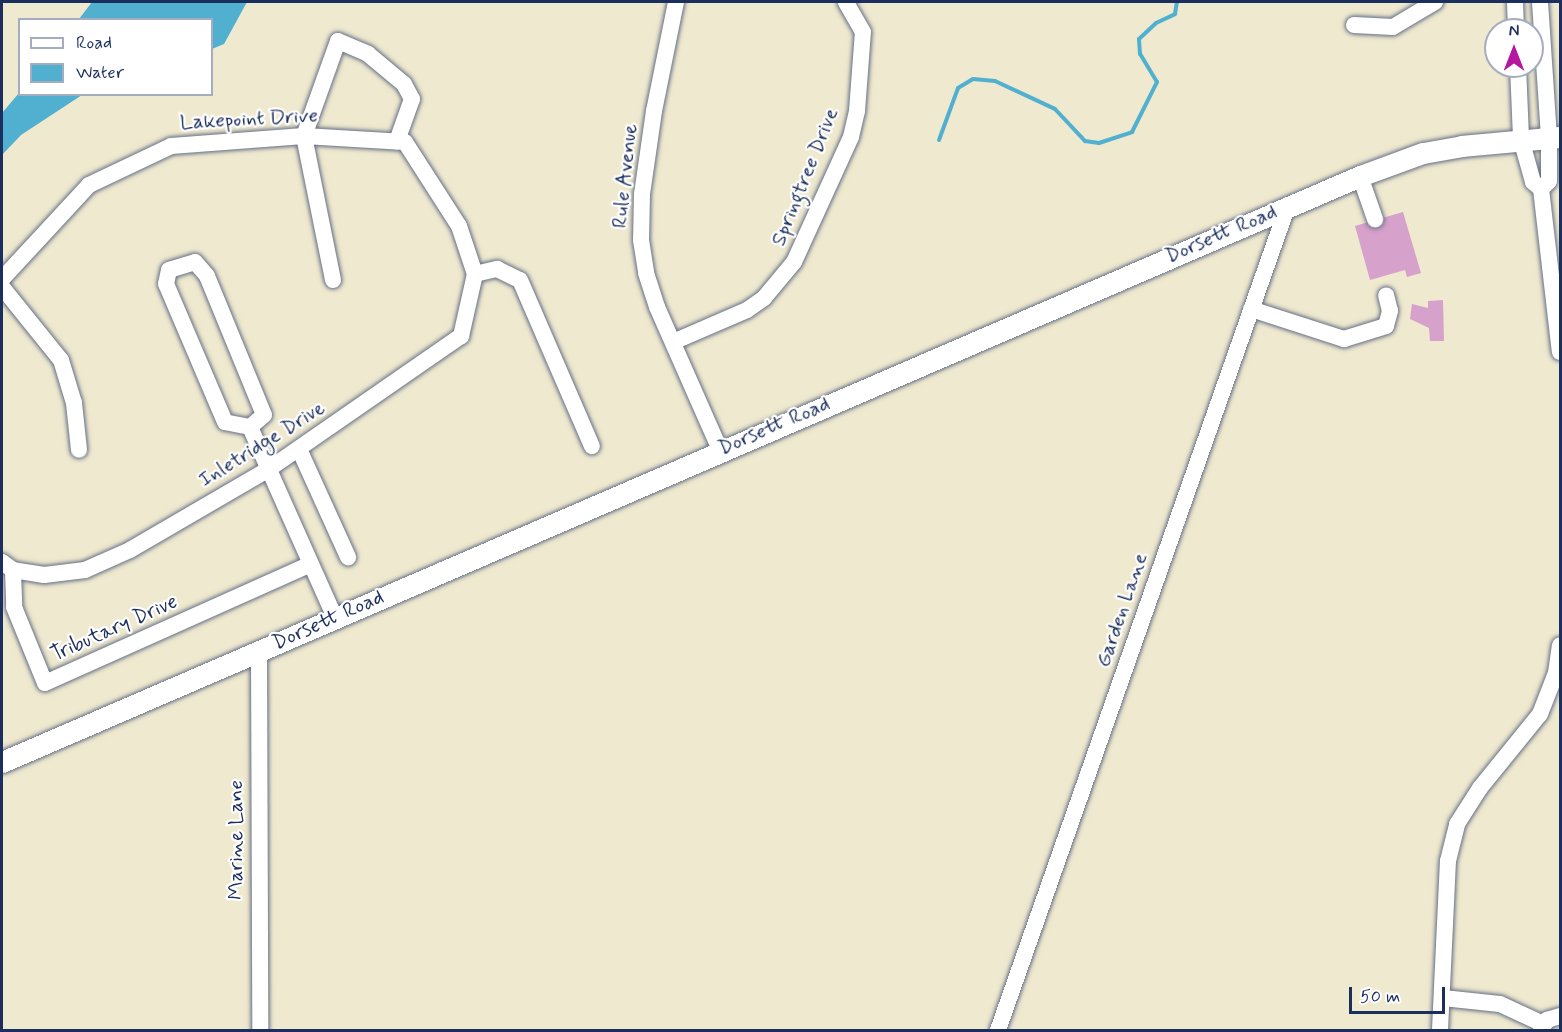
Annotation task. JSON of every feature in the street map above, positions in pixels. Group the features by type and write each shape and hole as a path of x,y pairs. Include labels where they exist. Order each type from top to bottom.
{"main road":[{"name":"Dorsett Road","path":"2,762 334,616 1360,176 1423,153 1521,139 1555,137"}],"street":[{"name":"Rule Avenue","path":"676,2 654,111 640,217 646,273 720,450"},
{"name":"Springtree Drive","path":"673,342 747,310 764,298 794,262 850,137 858,111 863,32 846,2"},
{"path":"1354,25 1393,27 1434,2"},
{"path":"1515,2 1516,18"},
{"path":"1540,2 1555,137 1549,181 1541,189"},
{"path":"333,280 304,136 338,41 368,54 404,84 412,99 401,141 459,226 475,274 497,269 520,280 592,446"},
{"path":"1518,78 1521,139 1533,182 1541,189 1560,352"},
{"name":"Lakepoint Drive","path":"2,279 88,184 171,146 304,136 401,141"},
{"path":"1360,176 1375,219"},
{"name":"Garden Lane","path":"998,1030 1288,205"},
{"path":"195,262 207,276 264,415 250,427 225,422 166,284 166,275 176,266 195,262"},
{"name":"Inletridge Drive","path":"8,566 44,575 85,570 130,550 269,468 461,336 475,274"},
{"path":"2,287 62,360 74,403 79,450"},
{"path":"1251,309 1344,339 1386,326 1390,311 1386,295"},
{"path":"250,427 334,616"},
{"path":"299,449 348,557"},
{"name":"Tributary Drive","path":"8,566 14,607 45,683 311,564"},
{"path":"1440,1030 1448,861 1458,824 1480,788 1540,714 1556,672 1560,645"},
{"name":"Marine Lane","path":"259,650 260,1030"},
{"path":"1443,998 1500,1004 1542,1027 1560,1016"}],"water":[{"path":"92,2 247,2 224,44 213,49 213,18 80,18"},
{"path":"18,94 18,96 80,96 21,135 2,155 2,113"}],"building":[{"path":"1403,212 1421,273 1407,277 1405,270 1370,280 1355,226"},
{"path":"1443,300 1444,341 1430,341 1429,328 1410,319 1412,304 1428,308 1428,301"}],"waterway":[{"path":"939,140 958,88 973,79 995,81 1055,109 1085,141 1099,143 1132,132 1157,82 1140,54 1139,39 1156,23 1175,14 1177,2"}]}
